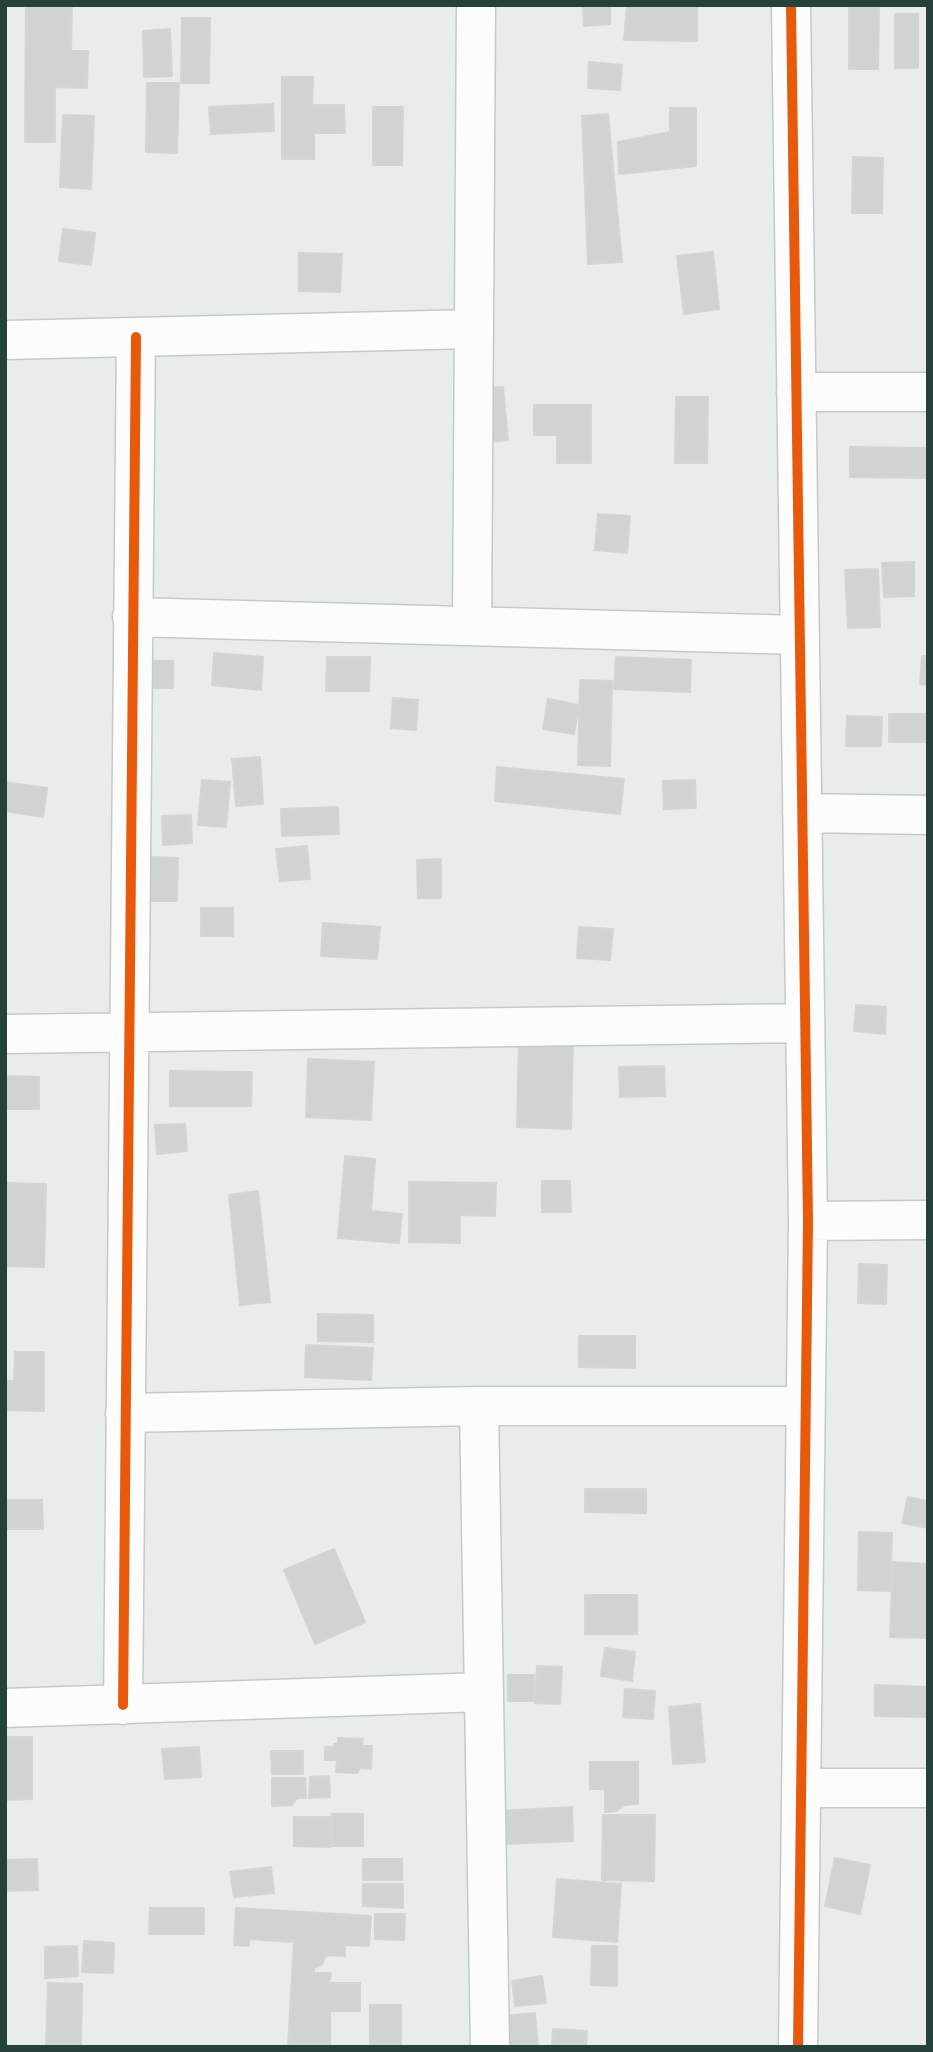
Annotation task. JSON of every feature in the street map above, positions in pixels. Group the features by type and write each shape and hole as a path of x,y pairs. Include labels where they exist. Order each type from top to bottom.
{"street":[{"path":"471,626 476,5"},
{"path":"790,5 808,1221 798,2047"},
{"path":"5,340 474,329"},
{"path":"123,1705 136,337"},
{"path":"796,392 928,392"},
{"path":"132,617 800,635"},
{"path":"802,813 928,815"},
{"path":"5,1034 805,1023"},
{"path":"808,1221 928,1220"},
{"path":"125,1413 479,1406 806,1406"},
{"path":"479,1406 490,2047"},
{"path":"5,1708 484,1692"},
{"path":"801,1788 928,1788"}],"building":[{"path":"26,5 72,5 71,51 88,51 87,88 55,87 55,142 25,142"},
{"path":"583,5 610,5 610,24 584,26"},
{"path":"627,5 697,5 697,41 624,40"},
{"path":"849,5 879,5 878,69 849,69"},
{"path":"895,14 918,14 918,68 895,68"},
{"path":"182,18 210,18 209,83 181,83"},
{"path":"170,29 172,76 144,77 143,31"},
{"path":"589,62 622,65 620,90 588,88"},
{"path":"282,77 313,77 312,105 344,105 345,133 314,133 314,159 282,159"},
{"path":"147,83 179,83 177,153 146,152"},
{"path":"273,104 274,131 211,134 209,107"},
{"path":"373,107 403,107 402,165 373,165"},
{"path":"670,108 696,108 696,166 619,174 618,142 670,132"},
{"path":"608,114 622,262 588,264 582,116"},
{"path":"63,115 94,116 91,189 60,187"},
{"path":"853,157 883,158 882,213 852,213"},
{"path":"63,229 95,233 91,265 59,261"},
{"path":"713,252 719,309 684,314 677,256"},
{"path":"299,253 342,254 340,292 299,291"},
{"path":"503,387 508,440 477,443 472,389"},
{"path":"676,397 708,397 707,463 675,463"},
{"path":"534,405 591,405 591,463 557,463 557,435 534,435"},
{"path":"850,447 928,448 928,478 850,477"},
{"path":"598,514 630,516 627,553 595,550"},
{"path":"914,562 914,596 884,597 882,563"},
{"path":"878,569 880,627 848,628 845,570"},
{"path":"214,653 263,657 261,690 212,685"},
{"path":"922,656 928,656 928,685 920,684"},
{"path":"327,657 370,657 369,691 326,691"},
{"path":"616,657 691,660 690,692 614,689"},
{"path":"119,661 173,661 173,688 120,688"},
{"path":"580,680 612,681 610,766 578,765"},
{"path":"393,698 418,700 416,730 391,728"},
{"path":"548,699 579,705 574,734 543,729"},
{"path":"889,714 928,714 928,742 889,742"},
{"path":"847,716 882,717 881,746 846,746"},
{"path":"260,757 263,804 236,806 232,759"},
{"path":"497,767 624,779 620,814 495,801"},
{"path":"202,780 230,782 226,827 198,825"},
{"path":"695,780 696,808 664,809 663,781"},
{"path":"5,782 47,788 43,817 5,811"},
{"path":"338,807 339,834 282,836 281,809"},
{"path":"191,815 192,843 163,845 162,816"},
{"path":"307,846 310,879 280,881 276,849"},
{"path":"150,857 178,858 177,901 150,901"},
{"path":"441,859 441,898 418,898 417,860"},
{"path":"201,908 233,908 233,936 201,936"},
{"path":"323,923 380,927 377,959 321,956"},
{"path":"579,927 613,929 610,960 577,958"},
{"path":"856,1005 886,1007 885,1034 854,1031"},
{"path":"519,1040 573,1041 571,1129 517,1127"},
{"path":"308,1059 374,1062 371,1120 306,1117"},
{"path":"664,1066 665,1096 620,1097 619,1067"},
{"path":"170,1071 252,1072 251,1106 170,1106"},
{"path":"5,1076 39,1077 39,1109 5,1109"},
{"path":"185,1124 187,1151 157,1154 155,1125"},
{"path":"345,1156 375,1159 371,1211 402,1214 399,1243 338,1238"},
{"path":"542,1181 570,1181 571,1212 542,1212"},
{"path":"409,1182 496,1183 495,1216 460,1215 460,1243 409,1242"},
{"path":"5,1183 46,1184 44,1267 5,1266"},
{"path":"258,1191 270,1302 240,1305 229,1195"},
{"path":"859,1264 887,1265 886,1304 858,1303"},
{"path":"318,1314 373,1315 373,1342 318,1341"},
{"path":"579,1336 635,1336 635,1368 579,1367"},
{"path":"306,1345 373,1348 371,1380 305,1377"},
{"path":"15,1352 44,1352 44,1411 5,1410 5,1381 14,1381"},
{"path":"585,1489 646,1489 646,1513 585,1512"},
{"path":"908,1497 928,1501 928,1528 902,1523"},
{"path":"5,1500 42,1500 43,1529 5,1529"},
{"path":"859,1532 892,1533 890,1591 858,1590"},
{"path":"334,1549 365,1622 315,1644 284,1570"},
{"path":"893,1562 928,1564 928,1638 890,1637"},
{"path":"585,1595 637,1595 637,1634 585,1634"},
{"path":"605,1648 635,1652 632,1681 601,1676"},
{"path":"537,1666 562,1667 560,1704 535,1703"},
{"path":"508,1675 534,1675 533,1701 508,1701"},
{"path":"875,1685 928,1687 928,1717 875,1716"},
{"path":"625,1689 655,1691 653,1719 623,1717"},
{"path":"700,1704 705,1762 673,1764 669,1707"},
{"path":"6,1737 32,1737 32,1799 6,1800"},
{"path":"338,1738 363,1739 362,1746 372,1746 371,1769 360,1768 357,1773 336,1772 337,1760 325,1760 325,1747 338,1744"},
{"path":"199,1747 201,1777 165,1779 162,1749"},
{"path":"271,1751 303,1751 303,1774 272,1774"},
{"path":"590,1762 638,1762 638,1804 605,1812 605,1789 590,1789"},
{"path":"329,1776 330,1797 309,1798 310,1777"},
{"path":"272,1778 305,1778 306,1798 297,1798 292,1805 272,1806"},
{"path":"572,1807 573,1841 502,1844 500,1811"},
{"path":"332,1814 363,1814 363,1846 332,1846"},
{"path":"603,1815 655,1815 654,1881 602,1880"},
{"path":"294,1817 330,1817 330,1847 294,1846"},
{"path":"835,1858 870,1865 860,1914 825,1906"},
{"path":"37,1859 38,1890 5,1891 5,1860"},
{"path":"363,1859 402,1859 402,1880 363,1880"},
{"path":"271,1867 274,1893 234,1897 230,1872"},
{"path":"557,1879 621,1884 617,1942 553,1937"},
{"path":"363,1884 403,1884 403,1908 363,1906"},
{"path":"150,1908 204,1908 204,1934 149,1934"},
{"path":"236,1908 371,1916 369,1946 345,1945 345,1956 326,1955 322,1964 314,1968 314,1973 331,1973 330,1980 326,1983 360,1983 360,2011 330,2011 330,2047 288,2047 294,1942 249,1939 249,1946 234,1945"},
{"path":"375,1914 405,1914 404,1940 375,1939"},
{"path":"84,1941 114,1943 113,1973 82,1972"},
{"path":"77,1946 78,1976 45,1978 45,1947"},
{"path":"592,1946 617,1946 617,1986 591,1985"},
{"path":"542,1976 546,2003 515,2006 512,1981"},
{"path":"48,1983 82,1984 81,2047 46,2047"},
{"path":"370,2005 401,2005 401,2047 370,2047"},
{"path":"535,2013 538,2047 508,2047 505,2016"},
{"path":"553,2029 587,2031 586,2047 552,2047"}],"cycle path":[{"path":"791,5 808,1221 798,2047"},
{"path":"123,1705 136,337"}]}
